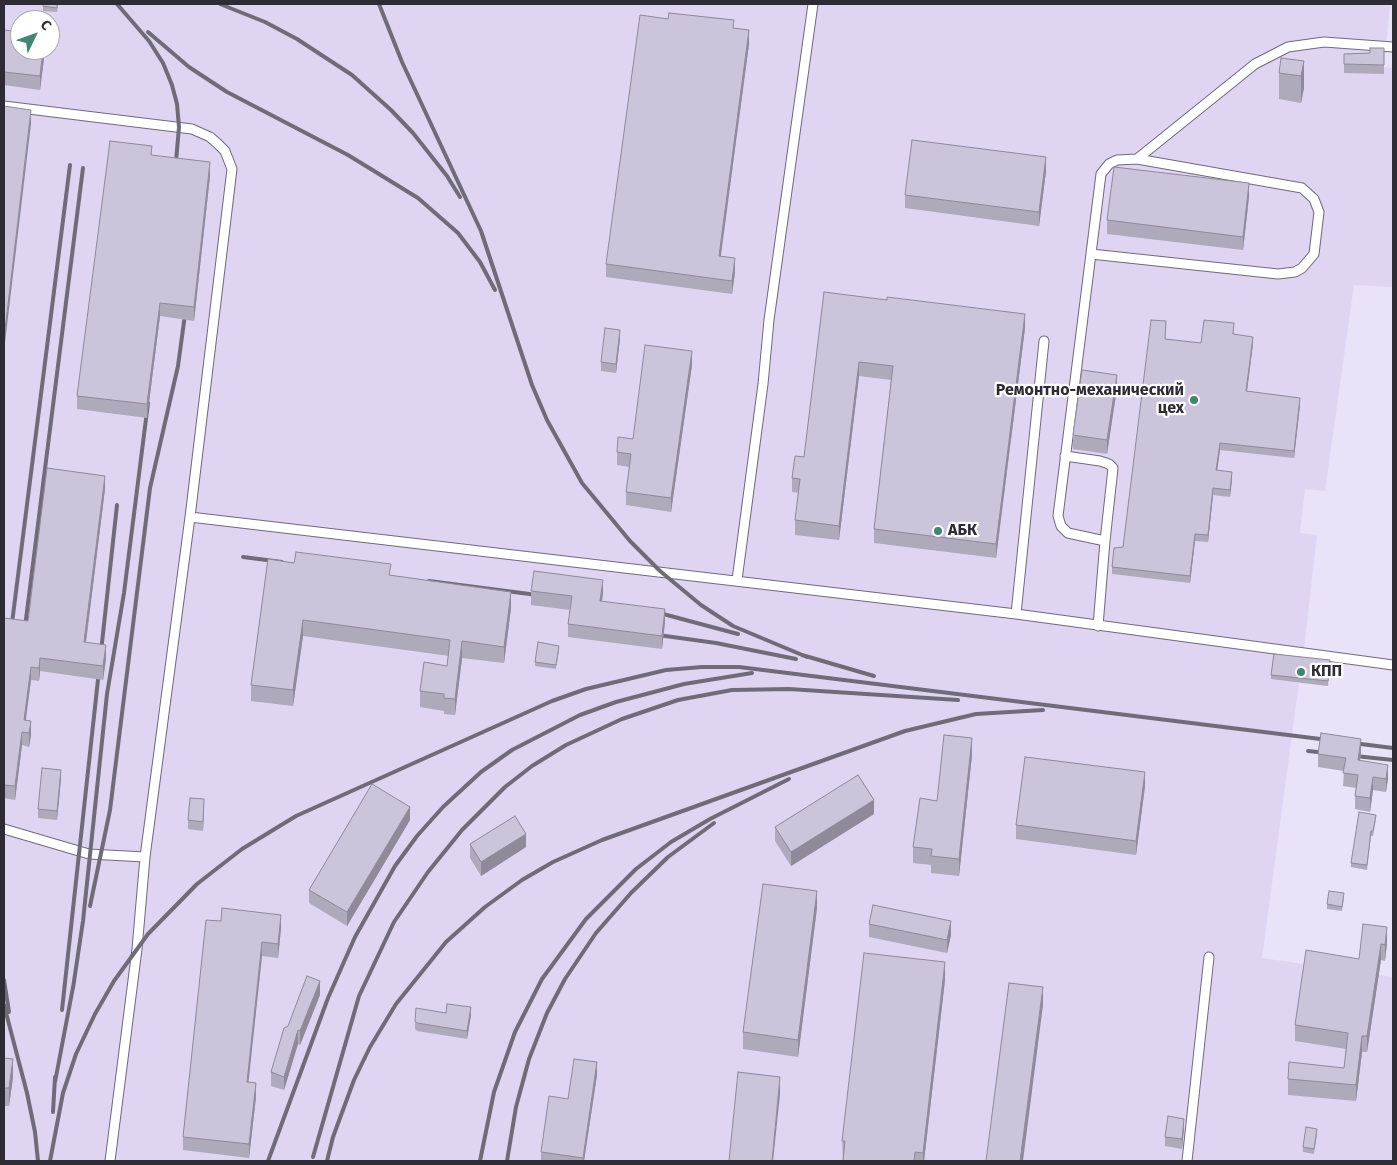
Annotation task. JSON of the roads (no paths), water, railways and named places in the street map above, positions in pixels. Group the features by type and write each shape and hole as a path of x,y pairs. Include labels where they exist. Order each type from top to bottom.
{"lane":[{"path":"737,580 763,384 769,320 813,4"},
{"path":"1137,159 1255,64 1288,47 1324,42 1393,47"},
{"path":"4,106 192,129 210,137 225,151 230,160 232,176 190,516 144,857 137,949 110,1161"},
{"path":"1092,254 1278,274 1295,272 1302,268 1314,254 1319,212 1314,199 1302,188 1137,159 1117,160 1109,164 1101,174 1058,516 1061,526 1068,534 1106,541"},
{"path":"1016,614 1044,341"},
{"path":"1066,456 1105,462 1113,468 1098,626"},
{"path":"190,516 1016,614 1393,665"},
{"path":"4,829 89,854 144,857"},
{"path":"1187,1161 1210,956"}],"railway":[{"path":"117,4 149,41 163,63 172,85 177,104 179,127 175,173"},
{"path":"220,4 265,22 297,39 352,75 391,110 413,133 447,176 460,197"},
{"path":"379,4 402,62 481,231 532,385 547,420 582,483 630,541 660,571 701,605 733,626 807,657"},
{"path":"148,32 189,67 227,92 348,155 418,198 458,233 480,262 495,290"},
{"path":"11,631 70,165"},
{"path":"24,635 83,168"},
{"path":"90,906 110,810 150,488 178,366 186,307"},
{"path":"73,988 83,921 107,694 124,593 148,403"},
{"path":"62,1010 117,505"},
{"path":"243,557 282,562"},
{"path":"429,581 545,596"},
{"path":"652,611 738,634"},
{"path":"651,634 716,643 796,659"},
{"path":"802,655 874,676"},
{"path":"50,1161 63,1093 76,1054 95,1014 114,981 148,934 197,884 242,849 296,816 552,701 586,689 666,670 702,667 739,667 1393,748"},
{"path":"268,1161 328,998 355,937 395,866 417,836 443,807 481,772 512,750 580,715 616,702 684,684 752,673"},
{"path":"313,1157 359,996 394,922 428,872 462,830 505,787 532,766 566,745 622,719 678,700 732,690 789,689 958,700"},
{"path":"327,1161 333,1137 354,1080 370,1047 396,1004 446,942 485,907 522,880 553,862 602,840 905,731 976,714 1043,710"},
{"path":"1308,751 1393,760"},
{"path":"480,1161 494,1092 515,1032 542,979 586,919 636,869 671,842 710,819 789,779"},
{"path":"507,1161 516,1107 529,1059 547,1013 565,979 596,933 631,893 668,857 714,823"},
{"path":"4,980 9,1012"},
{"path":"55,1082 74,982"},
{"path":"4,1005 27,1093 35,1132 38,1161"},
{"path":"53,1112 55,1077"}],"place":[{"name":"Ремонтно-механический цех","path":"1194,400"},
{"name":"АБК","path":"938,531"},
{"name":"КПП","path":"1301,672"}]}
